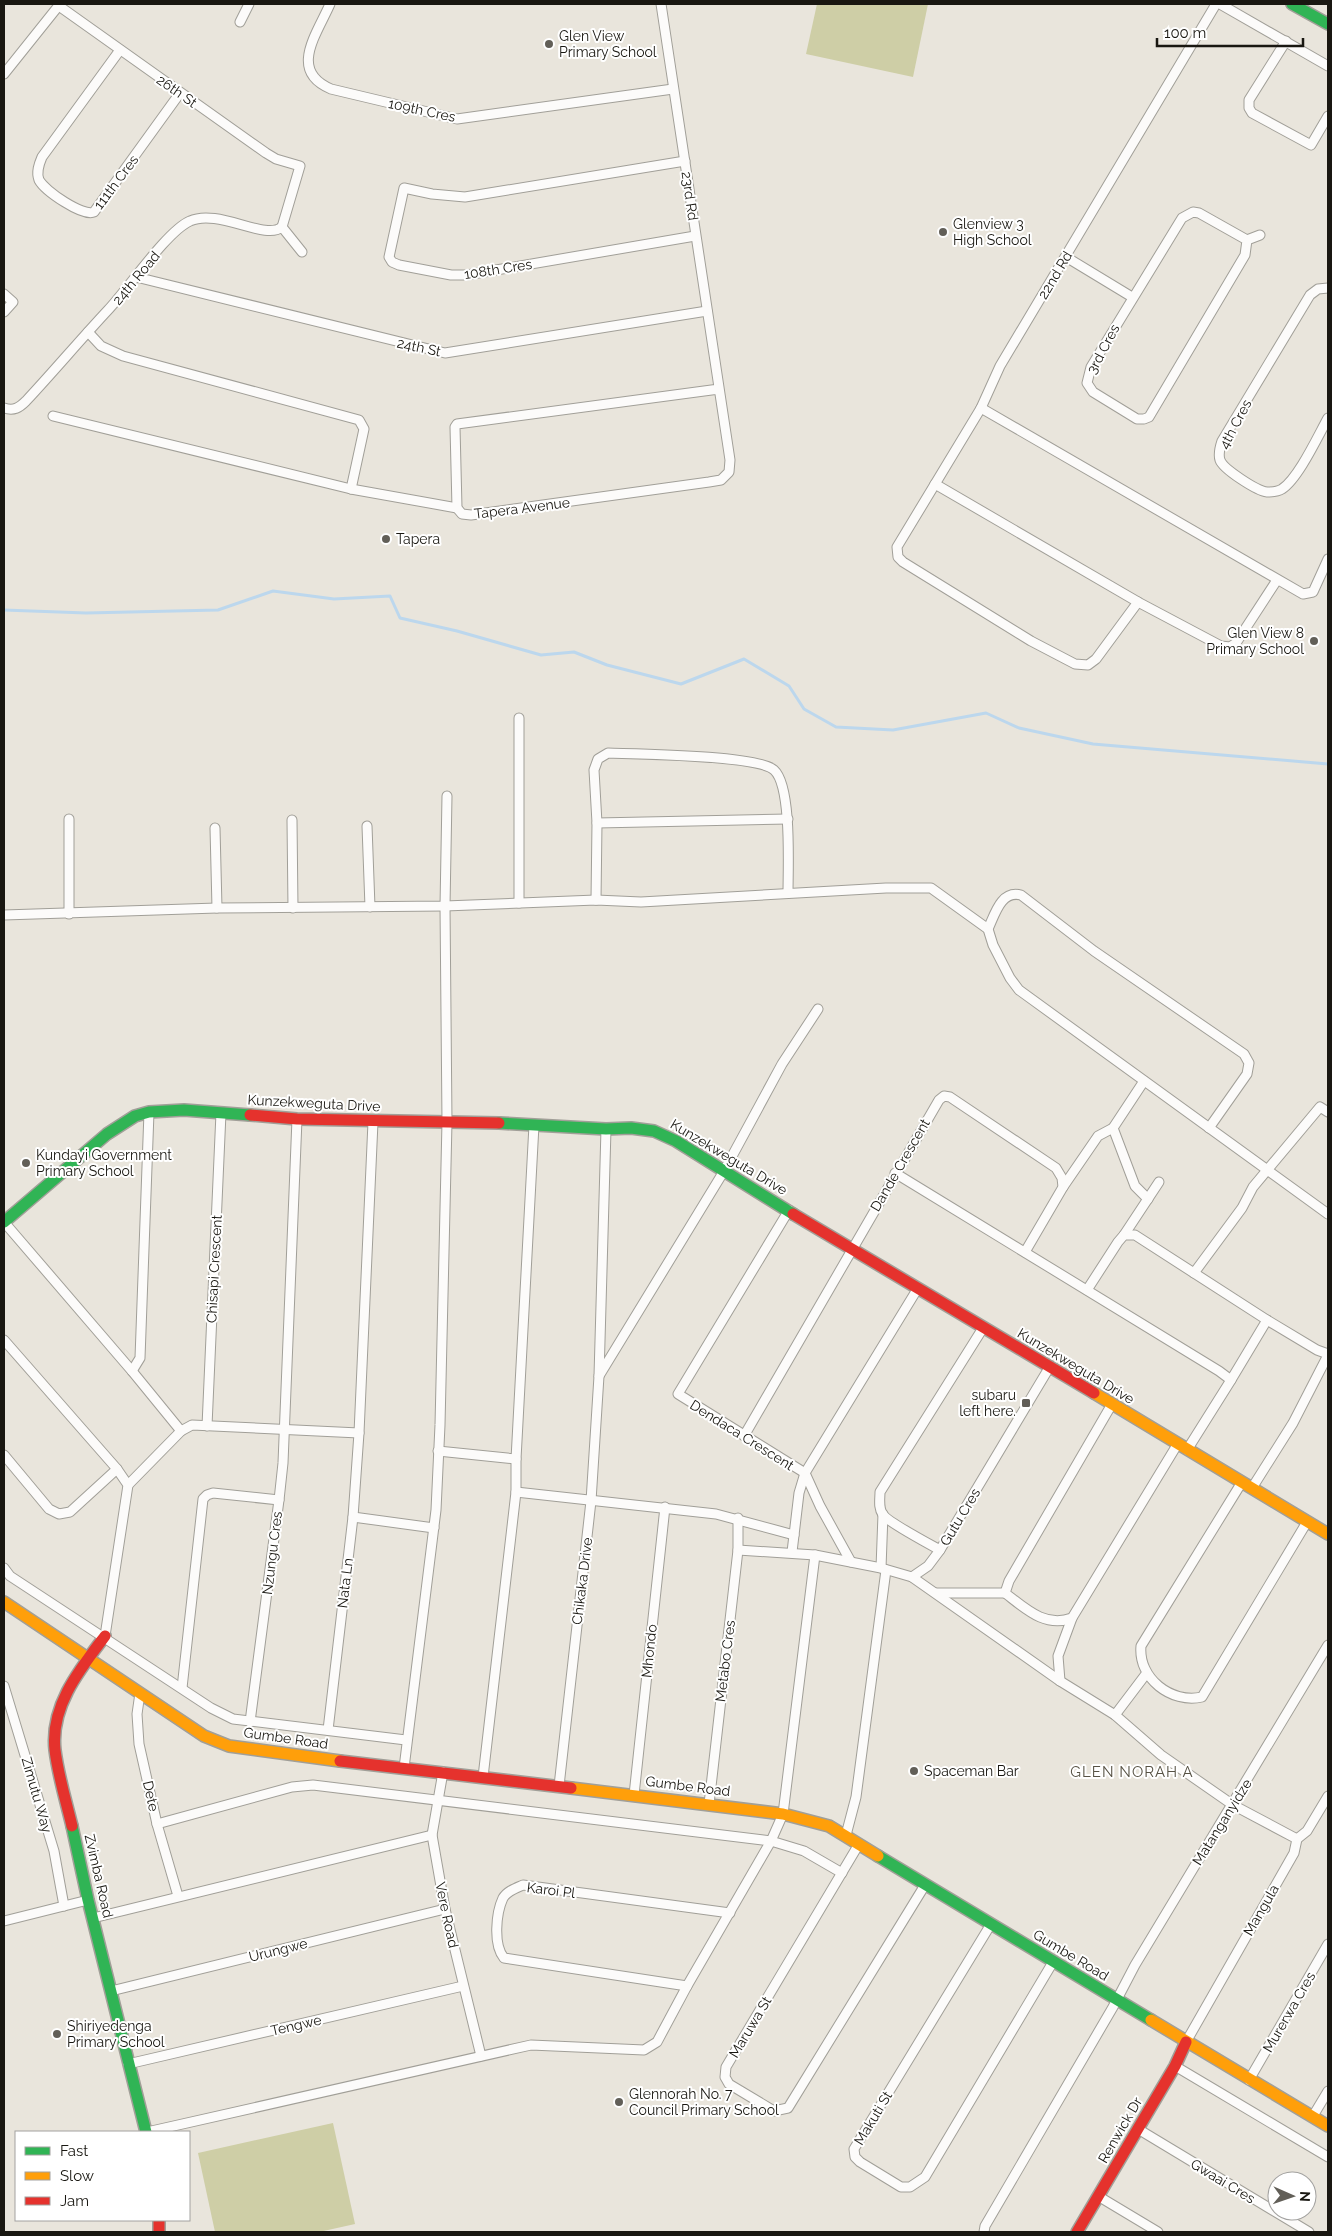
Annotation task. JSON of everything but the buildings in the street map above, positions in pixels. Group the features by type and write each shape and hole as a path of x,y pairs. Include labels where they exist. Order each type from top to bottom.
{"street":[{"path":"240,22 249,4"},
{"name":"109th Cres","path":"330,4 308,53 307,65 315,80 331,89 446,117 468,119 673,89"},
{"name":"23rd Rd","path":"661,4 719,389"},
{"name":"22nd Rd","path":"1138,602 1096,659 1088,665 1075,664 1031,641 902,562 898,557 896,547 981,408 1000,366 1216,4"},
{"path":"1220,4 1328,66"},
{"path":"1292,4 1328,24"},
{"path":"4,74 60,5"},
{"name":"26th St","path":"60,5 180,93 276,159 300,166 282,227"},
{"path":"1286,41 1249,100 1249,108 1252,113 1311,145 1328,116"},
{"name":"111th Cres","path":"120,50 42,158 39,164 38,176 45,187 80,212 90,214 94,212 180,93"},
{"name":"108th Cres","path":"684,161 472,196 449,197 404,188 389,257 392,262 399,265 451,275 468,275 696,236"},
{"name":"3rd Cres","path":"1199,213 1247,240 1245,255 1153,413 1144,419 1137,419 1092,392 1087,383 1091,367 1182,218 1189,214 1199,213"},
{"name":"24th Road","path":"4,408 12,410 19,408 88,332 179,226 190,220 208,217 221,218 266,231 275,231 282,227"},
{"path":"282,227 302,252"},
{"path":"1247,240 1260,235"},
{"path":"1066,257 1132,297"},
{"name":"24th St","path":"136,277 445,353 707,311"},
{"name":"4th Cres","path":"1328,288 1318,289 1310,295 1222,441 1219,452 1220,460 1225,468 1258,489 1267,492 1280,490 1291,482 1328,418"},
{"path":"4,294 13,302 4,312"},
{"path":"88,332 101,346 123,356 358,420 364,429 351,489"},
{"name":"Tapera Avenue","path":"719,389 730,460 729,472 721,480 471,515 462,514 457,508 455,427 457,424 719,389"},
{"path":"981,408 1303,594 1313,592 1328,559"},
{"path":"53,416 351,489 457,508"},
{"path":"935,484 1138,602 1221,646 1230,647 1236,643 1277,580"},
{"path":"519,718 519,903"},
{"path":"596,900 597,823 594,770 598,759 608,753 708,757 765,765 774,770 781,785 788,820 788,893"},
{"path":"404,1768 434,1528 438,1451 447,1122 445,906 447,796"},
{"path":"69,820 69,914"},
{"path":"292,820 293,908"},
{"path":"597,823 788,820"},
{"path":"368,826 370,907"},
{"path":"215,828 217,908"},
{"path":"4,916 217,908 445,906 596,900 641,902 886,888 931,888 988,928 993,946 1010,978 1019,990 1328,1214"},
{"path":"988,928 1003,898 1011,894 1021,895 1094,951 1244,1054 1249,1063 1247,1074 1209,1128"},
{"name":"Chikaka Drive","path":"599,1376 724,1171 782,1064 818,1009"},
{"path":"1025,1252 1063,1187 1098,1136 1114,1128 1144,1081"},
{"name":"Dande Crescent","path":"744,1436 895,1173 939,1100 944,1096 950,1097 1056,1168 1062,1178 1063,1187"},
{"path":"1194,1273 1242,1208 1253,1187 1267,1169 1320,1107 1328,1112"},
{"name":"Kunzekweguta Drive","path":"4,1222 107,1134 135,1116 149,1112 184,1110 297,1119 447,1122 606,1129 631,1128 654,1131 676,1140 850,1250 918,1288 1328,1534"},
{"path":"132,1371 140,1358 149,1112"},
{"name":"Chisapi Crescent","path":"207,1426 221,1113"},
{"path":"279,1500 283,1463 297,1119"},
{"name":"Nata Ln","path":"328,1730 353,1517 359,1433 373,1122"},
{"path":"483,1777 516,1492 516,1459 534,1125"},
{"path":"1114,1128 1134,1186 1148,1200"},
{"name":"Chikaka Drive","path":"559,1786 591,1501 599,1376 606,1129"},
{"path":"895,1173 1231,1380"},
{"path":"1087,1290 1159,1182"},
{"name":"Dendaca Crescent","path":"789,1210 678,1394 804,1473 918,1288"},
{"path":"4,1222 181,1431"},
{"path":"1124,1235 1135,1235 1267,1320 1317,1350 1328,1354 1293,1423 1247,1485 1141,1646 1140,1657 1146,1674 1164,1690 1180,1698 1193,1699 1202,1697 1307,1522"},
{"path":"1060,1681 1058,1656 1072,1618 1182,1447 1231,1380 1267,1320"},
{"path":"846,1835 856,1797 883,1569 883,1514 879,1504 880,1492 983,1328"},
{"path":"4,1340 117,1469 128,1485"},
{"name":"Gutu Cres","path":"883,1514 926,1543 940,1550 1049,1368"},
{"path":"1005,1593 1009,1581 1112,1404"},
{"path":"105,1636 128,1485 181,1431 192,1425 359,1433"},
{"path":"438,1451 516,1459"},
{"path":"4,1455 50,1509 59,1514 70,1512 117,1469"},
{"path":"792,1552 799,1493 804,1473"},
{"path":"804,1473 851,1562"},
{"path":"516,1492 665,1507 738,1518 794,1534"},
{"name":"Nzungu Cres","path":"182,1688 203,1500 207,1495 213,1494 279,1500 250,1722"},
{"name":"Mhondo","path":"634,1795 665,1507"},
{"path":"353,1517 434,1528"},
{"name":"Metabo Cres","path":"708,1804 738,1550 738,1518"},
{"path":"738,1550 792,1552 815,1555 912,1577 1060,1681 1115,1715 1161,1755 1233,1805 1296,1839 1306,1831 1328,1796"},
{"path":"912,1577 928,1566 940,1550"},
{"path":"150,2131 531,2045 644,2050 657,2042 687,1986 772,1841 783,1814 815,1555"},
{"path":"4,1568 10,1576 105,1636 211,1708 233,1719 406,1740"},
{"path":"936,1593 1005,1593 1029,1612 1050,1621 1062,1622 1072,1618"},
{"name":"Gumbe Road","path":"4,1602 204,1736 229,1746 266,1752 708,1804 783,1814 829,1826 1328,2126"},
{"name":"Zvimba Road","path":"105,1636 88,1658 60,1705 54,1734 55,1750 88,1900 146,2131"},
{"name":"Matanganyidze","path":"984,2232 985,2226 1190,1872 1233,1805 1328,1645"},
{"path":"1115,1715 1146,1674"},
{"name":"Zimutu Way","path":"4,1686 54,1851 64,1906"},
{"name":"Dete","path":"140,1693 137,1714 138,1744 157,1824 178,1896"},
{"name":"Vere Road","path":"443,1772 432,1835 445,1909 481,2056"},
{"path":"157,1824 292,1788 313,1785 772,1841 804,1851 842,1873"},
{"path":"93,1918 432,1835"},
{"name":"Mangula","path":"1186,2042 1294,1853 1296,1839"},
{"name":"Maruwa St","path":"859,1844 726,2067 725,2077 728,2084 774,2111 788,2108 925,1885"},
{"name":"Karoi Pl","path":"687,1986 504,1958 499,1952 496,1932 504,1897 513,1889 522,1885 730,1914"},
{"path":"4,1921 88,1900"},
{"name":"Urungwe","path":"111,1991 445,1909"},
{"name":"Makuti St","path":"990,1924 854,2149 855,2157 860,2162 901,2188 910,2187 925,2176 1053,1962"},
{"name":"Murerwa Cres","path":"1249,2080 1328,1944"},
{"name":"Tengwe","path":"128,2064 463,1986"},
{"name":"Renwick Dr","path":"1077,2232 1138,2129 1186,2042"},
{"path":"1174,2066 1328,2157"},
{"path":"1313,2116 1328,2091"},
{"name":"Gwaai Cres","path":"1138,2129 1309,2232"},
{"path":"1098,2196 1158,2232"}],"green space":[{"path":"817,4 928,4 913,77 806,54"},
{"path":"333,2123 355,2224 319,2232 215,2232 198,2153"}],"waterway":[{"path":"4,610 86,613 218,610 273,591 334,599 390,596 400,618 457,631 541,655 574,652 607,665 681,684 744,659 789,686 804,709 836,727 893,730 986,713 1019,728 1093,744 1328,764"}],"traffic: fast":[{"path":"1292,4 1328,24"},
{"path":"4,1222 107,1134 135,1116 149,1112 184,1110 250,1115"},
{"path":"499,1123 606,1129 631,1128 654,1131 676,1141 793,1214"},
{"path":"72,1826 88,1900 146,2131"},
{"path":"878,1856 1151,2020"}],"traffic: slow":[{"path":"1094,1393 1328,1534"},
{"path":"4,1602 204,1736 229,1746 340,1761"},
{"path":"571,1788 783,1814 829,1826 878,1856"},
{"path":"1151,2020 1328,2126"}],"traffic: jam":[{"path":"250,1115 297,1119 499,1123"},
{"path":"793,1214 1094,1393"},
{"path":"72,1826 55,1750 57,1718 62,1703 77,1675 105,1636"},
{"path":"340,1761 571,1788"},
{"path":"1077,2232 1175,2066 1186,2042"},
{"path":"159,2221 159,2232"}],"place":[{"name":"Glen View Primary School","path":"549,44"},
{"name":"Glenview 3 High School","path":"943,232"},
{"name":"Tapera","path":"386,539"},
{"name":"Glen View 8 Primary School","path":"1314,641"},
{"name":"Kundayi Government Primary School","path":"26,1163"},
{"name":"subaru left here.","path":"1026,1403"},
{"name":"Spaceman Bar","path":"914,1771"},
{"name":"Shiriyedenga Primary School","path":"57,2034"},
{"name":"Glennorah No. 7 Council Primary School","path":"619,2102"}],"district":[{"name":"GLEN NORAH A","path":"1132,1772"}]}
